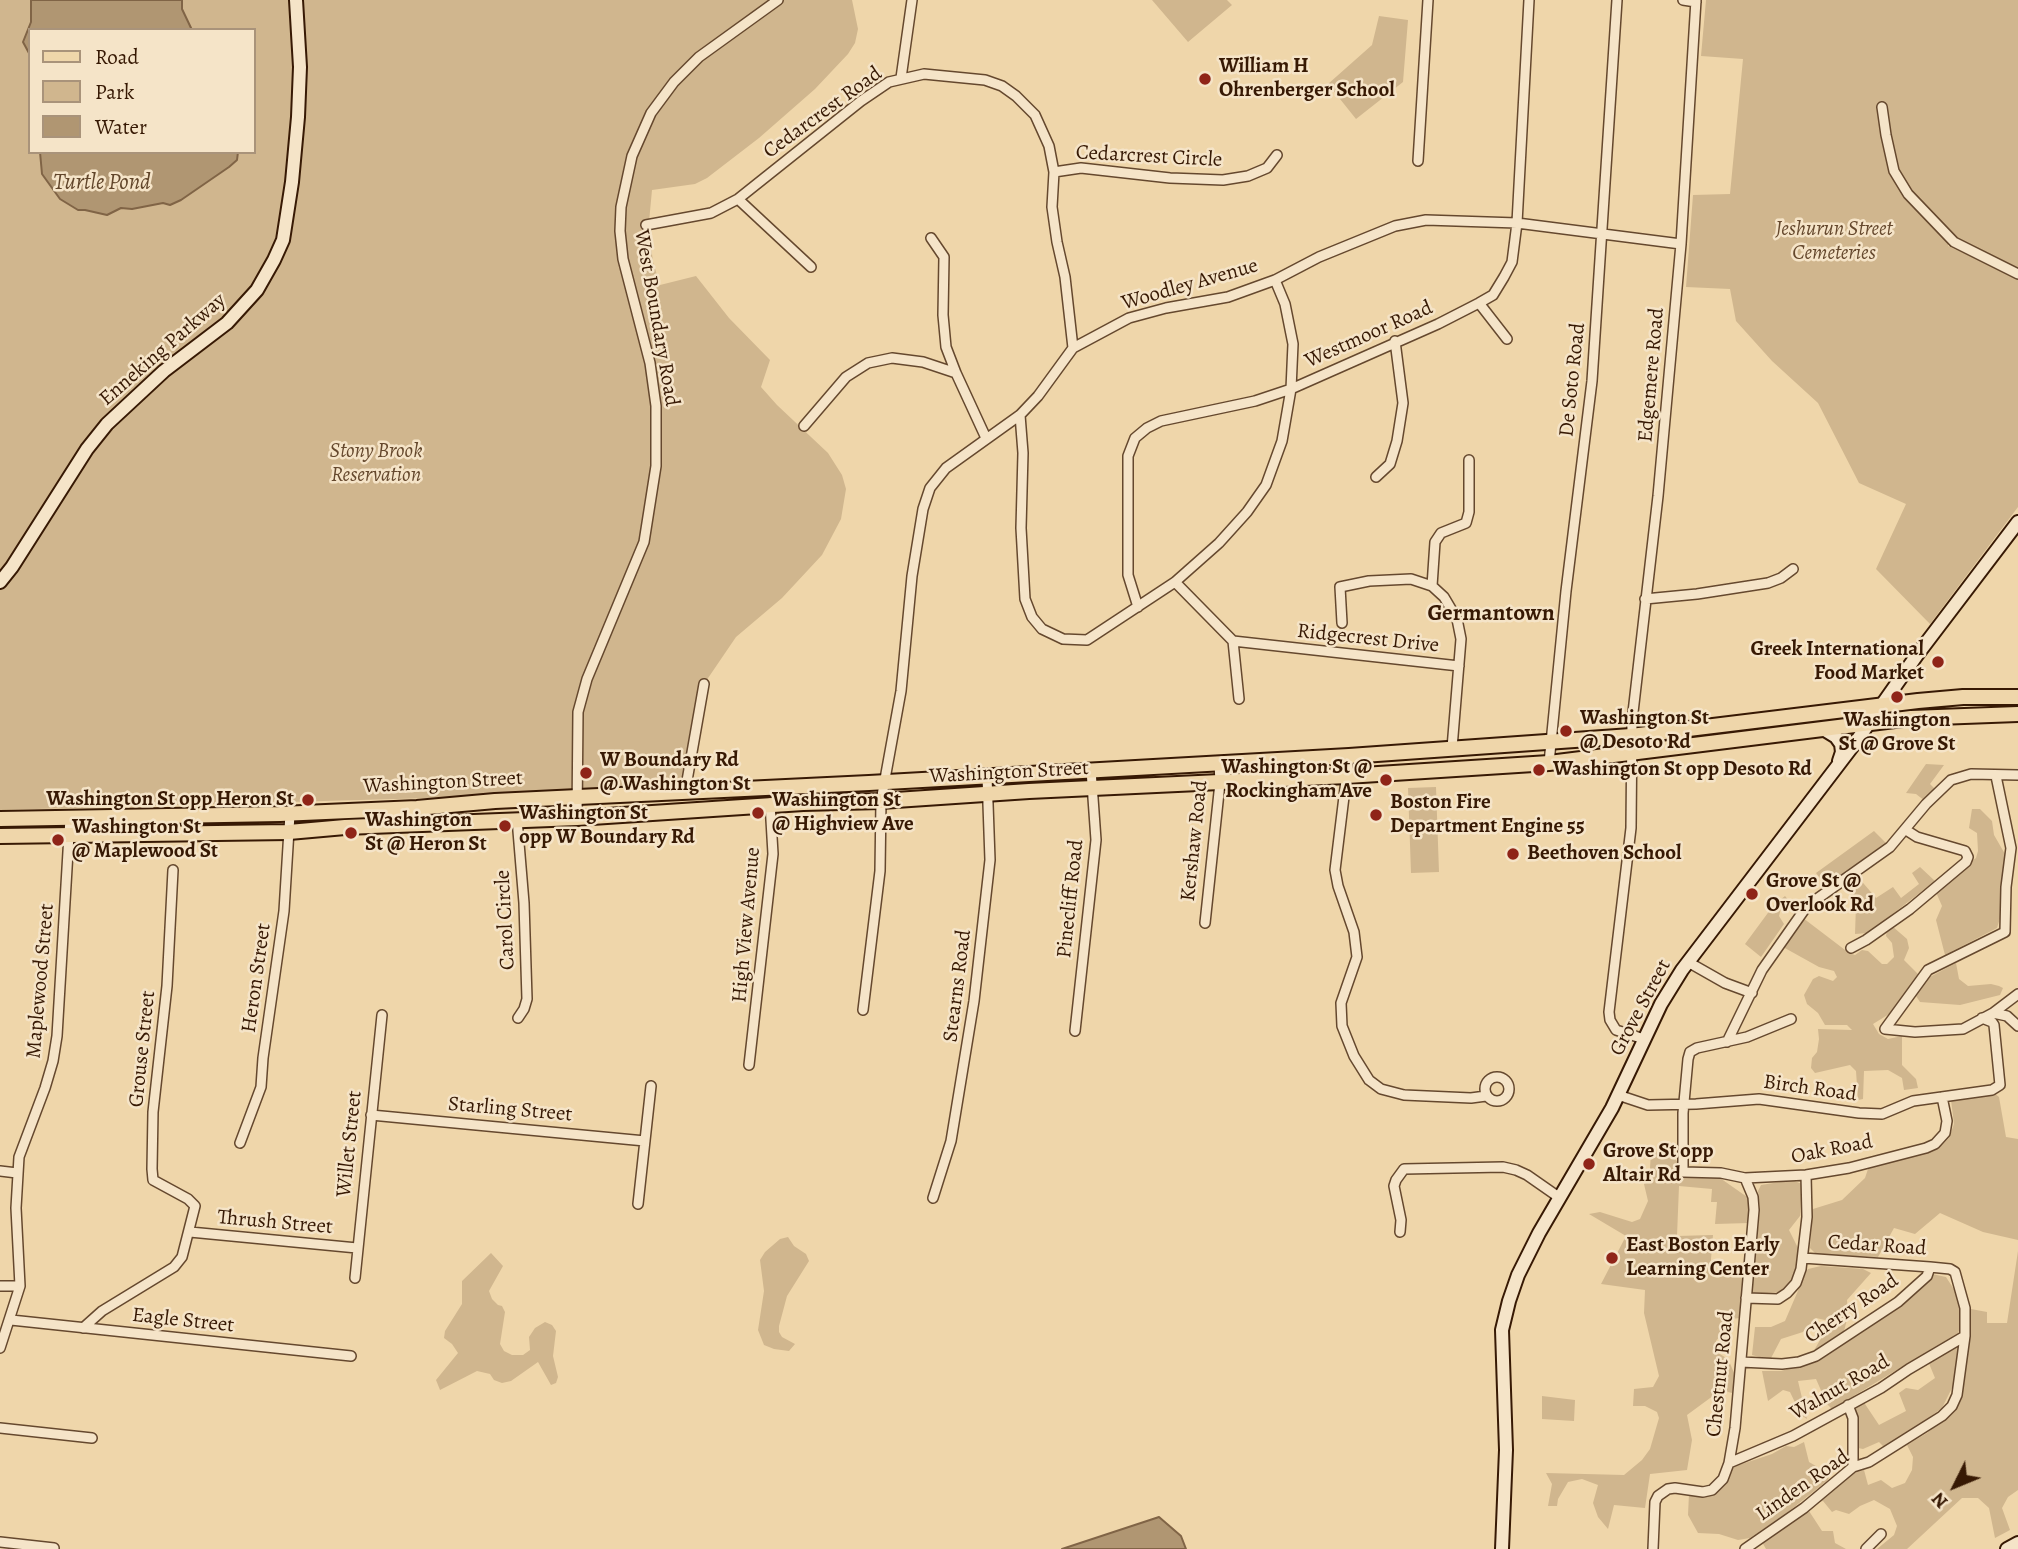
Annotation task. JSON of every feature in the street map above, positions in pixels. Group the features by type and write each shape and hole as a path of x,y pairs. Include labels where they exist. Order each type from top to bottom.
{"main road":[{"name":"Enneking Parkway","path":"0,582 87,449 107,424 164,371 227,323 257,290 274,260 283,240 294,169 300,67 296,0"},
{"name":"Grove Street","path":"1502,1549 1506,1450 1502,1330 1518,1275 1618,1096 1666,995 2018,522"},
{"name":"Washington Street","path":"0,819 290,814 1349,756 1631,736 1951,698 2018,698"},
{"name":"Washington Street","path":"0,836 289,832 1346,776 1549,763 1867,723 1948,715 2018,714"},
{"path":"1823,729 1836,737 1840,744 1842,752 1839,761"},
{"path":"2007,1549 2018,1543"}],"street":[{"name":"West Boundary Road","path":"577,818 578,712 587,679 644,542 656,466 656,407 650,363 621,245 621,207 632,156 651,113 674,82 699,58 778,0"},
{"path":"901,78 912,0"},
{"path":"1418,161 1427,0"},
{"name":"Westmoor Road","path":"1138,607 1128,575 1128,456 1135,438 1160,421 1255,401 1292,389 1438,324 1493,295 1512,262 1517,223 1529,0"},
{"name":"De Soto Road","path":"1549,763 1566,591 1592,381 1617,0"},
{"path":"1683,0 1696,1"},
{"name":"Edgemere Road","path":"1644,1039 1616,1030 1609,1016 1631,828 1631,736 1658,496 1681,244 1696,1"},
{"name":"Cedarcrest Road","path":"646,225 711,213 738,199 861,101 890,82 924,75 985,80 1002,86 1035,115 1049,146 1054,172 1052,207 1065,277 1073,348"},
{"path":"1882,107 1894,171 1908,194 1954,242 2018,274"},
{"name":"Cedarcrest Circle","path":"1054,172 1081,168 1170,178 1223,180 1248,176 1266,168 1276,155"},
{"path":"738,199 811,267"},
{"name":"Woodley Avenue","path":"863,1010 880,871 881,801 901,691 912,576 923,509 930,488 946,468 1020,415 1038,396 1073,348 1129,318 1166,308 1228,297 1275,280 1319,257 1395,226 1426,220 1517,223 1681,244"},
{"path":"931,238 944,257 943,315 946,347 986,438"},
{"path":"1020,415 1025,599 1032,617 1042,629 1063,639 1087,640 1175,582 1219,543 1247,512 1266,485 1282,441 1292,389 1293,344 1285,304 1275,280"},
{"path":"1479,303 1507,339"},
{"path":"1376,477 1390,464 1403,403 1395,341"},
{"path":"804,426 846,377 868,363 892,358 923,362 956,373"},
{"path":"1432,586 1435,542 1441,533 1466,523 1469,513 1469,460"},
{"path":"1645,599 1768,583 1793,569"},
{"path":"1342,623 1340,587 1369,581 1411,579 1432,586 1444,597 1457,619 1461,639 1459,666"},
{"path":"1175,582 1233,641 1239,699"},
{"name":"Ridgecrest Drive","path":"1233,641 1459,666 1452,748"},
{"path":"685,792 704,684"},
{"path":"1349,756 1335,870 1354,932 1357,957 1341,1003 1342,1026 1354,1056 1369,1080 1381,1089 1404,1095 1471,1098 1486,1096"},
{"name":"Kershaw Road","path":"1205,923 1220,782 1219,763"},
{"name":"Pinecliff Road","path":"1075,1031 1096,840 1091,770"},
{"path":"1727,1042 1762,970 1807,906 1885,852 1926,804 1951,780 1971,774 2018,775"},
{"name":"Stearns Road","path":"933,1198 951,1141 974,1001 990,860 986,776"},
{"path":"1996,776 2011,848 2006,887 2005,932 1928,970 1885,1029 1914,1032 1964,1029 1975,1025 2018,994"},
{"name":"High View Avenue","path":"749,1065 773,854 767,788"},
{"name":"Heron Street","path":"240,1143 261,1087 284,911 290,814"},
{"name":"Maplewood Street","path":"0,1348 20,1286 17,1173 19,1157 53,1061 71,834 70,818"},
{"name":"Carol Circle","path":"517,819 524,902 527,999 519,1018"},
{"path":"1852,948 1910,909 1963,865 1968,856 1965,851 1917,837 1906,830"},
{"name":"Grouse Street","path":"173,870 167,986 153,1112 152,1169 153,1180 188,1199 195,1206 190,1232"},
{"path":"1688,962 1725,983 1752,993"},
{"path":"1993,1013 2007,1016 2018,1026"},
{"name":"Willet Street","path":"355,1278 382,1015"},
{"path":"1684,1105 1690,1052 1696,1048 1754,1034 1790,1018"},
{"name":"Birch Road","path":"1618,1096 1647,1105 1684,1105 1759,1098 1882,1114 1913,1101 1995,1089 2000,1086 1996,1033 1992,1022 1982,1018"},
{"path":"638,1204 651,1086"},
{"name":"Oak Road","path":"1684,1105 1683,1172 1721,1173 1745,1178 1806,1175 1849,1168 1935,1144 1945,1133 1947,1121 1942,1097"},
{"name":"Starling Street","path":"370,1115 645,1141"},
{"path":"1400,1232 1401,1220 1394,1186 1404,1169 1503,1167 1527,1175 1560,1198"},
{"path":"0,1171 17,1173"},
{"path":"1746,1298 1772,1300 1783,1296 1796,1283 1807,1217 1806,1175"},
{"name":"Chestnut Road","path":"1653,1549 1655,1502 1658,1496 1668,1489 1683,1488 1703,1492 1716,1488 1729,1464 1735,1428 1754,1210 1753,1197 1745,1178"},
{"path":"83,1328 102,1311 174,1267 182,1257 190,1232"},
{"name":"Thrush Street","path":"190,1232 357,1248"},
{"name":"Cedar Road","path":"1802,1258 1950,1269 1957,1275 1965,1301 1965,1336"},
{"name":"Cherry Road","path":"1741,1362 1782,1364 1816,1356 1898,1302 1927,1276 1930,1266"},
{"path":"0,1286 20,1286"},
{"name":"Eagle Street","path":"11,1320 351,1356"},
{"name":"Walnut Road","path":"1729,1464 1784,1440 1965,1336"},
{"name":"Linden Road","path":"1745,1549 1804,1508 1853,1468 1877,1457 1942,1416 1952,1406 1957,1395 1965,1336"},
{"path":"1848,1405 1853,1418 1853,1468"},
{"path":"0,1428 92,1438"},
{"path":"1866,1549 1881,1534"},
{"path":"0,1542 54,1548"}],"green space":[{"name":"Stony Brook Reservation","path":"0,0 852,0 858,29 855,43 815,89 759,138 707,178 695,184 652,190 649,222 651,246 660,285 696,276 729,318 770,360 761,387 828,453 842,475 846,489 841,519 822,555 782,598 736,637 704,684 696,701 689,736 684,791 0,810"},
{"path":"1152,0 1227,0 1232,5 1188,42"},
{"name":"Jeshurun Street Cemeteries","path":"1706,0 2018,0 2018,268 1966,244 1948,230 1948,246 2018,278 2018,507 1930,624 1876,569 1906,504 1859,483 1818,403 1772,361 1736,321 1730,289 1686,287 1693,195 1730,194 1743,59 1701,56"},
{"path":"1379,16 1408,20 1403,82 1356,119 1328,84 1372,45"},
{"path":"1926,764 1944,765 1930,784 1935,789 1925,801 1916,794 1906,793"},
{"path":"1436,787 1439,872 1411,873 1408,788"},
{"path":"1972,809 1980,809 1992,821 1994,835 2005,854 2001,915 1997,928 1945,955 1936,920 1942,906 1935,890 1976,858 1977,833 1969,828"},
{"path":"1874,831 1887,844 1826,886 1816,873"},
{"path":"1920,867 1935,881 1868,933 1855,934 1856,905 1845,885 1858,877 1876,898 1893,887 1901,898 1919,884 1912,873"},
{"path":"1785,896 1790,902 1781,908 1779,916 1784,924 1761,957 1745,944 1773,906"},
{"path":"1803,918 1849,953 1855,955 1862,950 1868,951 1882,964 1887,964 1894,957 1892,943 1886,936 1887,930 1892,926 1907,939 1909,948 1904,960 1919,975 1894,1011 1873,1024 1879,1034 1888,1039 1902,1036 1902,1065 1916,1079 1918,1088 1904,1090 1902,1078 1888,1070 1864,1071 1863,1099 1858,1100 1856,1071 1850,1065 1815,1073 1811,1068 1812,1058 1817,1052 1818,1029 1852,1030 1847,1025 1825,1025 1818,1013 1807,1004 1804,995 1813,979 1819,976 1833,981 1837,977 1834,971 1819,967 1783,947"},
{"path":"1956,963 1959,979 1968,986 1999,986 2003,988 2000,995 1960,1005 1920,1002 1916,996 1928,978"},
{"path":"1994,1093 1999,1097 2006,1137 2018,1139 2018,1240 1983,1232 1940,1213 1915,1234 1894,1228 1878,1257 1816,1254 1810,1248 1813,1209 1842,1200 1865,1178 1869,1166 1930,1151 1942,1145 1949,1138 1954,1124 1951,1100"},
{"path":"1664,1151 1680,1165 1680,1176 1720,1178 1750,1199 1752,1206 1749,1223 1715,1224 1717,1202 1711,1202 1712,1189 1679,1186 1677,1236 1713,1235 1710,1271 1744,1270 1741,1318 1729,1319 1730,1329 1723,1332 1716,1341 1715,1351 1728,1359 1735,1375 1732,1393 1721,1390 1687,1415 1692,1440 1687,1470 1650,1474 1645,1508 1614,1505 1608,1529 1598,1517 1593,1503 1598,1485 1582,1479 1568,1482 1557,1506 1548,1506 1552,1484 1546,1473 1624,1475 1642,1460 1650,1449 1659,1418 1657,1412 1645,1406 1633,1406 1634,1389 1653,1387 1659,1376 1644,1313 1645,1290 1601,1284 1626,1236 1589,1214 1600,1212 1632,1222 1640,1219 1648,1201 1644,1184 1650,1168 1651,1152"},
{"path":"1792,1180 1802,1184 1800,1216 1789,1230 1800,1258 1796,1274 1782,1292 1752,1294 1760,1208 1758,1191 1761,1185"},
{"path":"788,1237 794,1246 806,1254 809,1261 787,1296 779,1326 782,1337 795,1344 789,1351 764,1345 758,1330 764,1291 760,1260 780,1239"},
{"path":"2018,1251 2018,1490 2008,1497 2002,1508 2010,1530 1995,1538 1989,1508 1978,1498 1962,1498 1907,1549 1877,1549 1894,1535 1897,1526 1890,1509 1874,1500 1849,1514 1836,1510 1832,1512 1823,1501 1809,1511 1822,1531 1833,1531 1835,1543 1846,1549 1766,1549 1762,1542 1854,1473 1864,1470 1868,1485 1881,1480 1892,1488 1905,1483 1912,1470 1913,1457 1907,1445 1943,1420 1962,1383 1971,1309 1987,1312 1987,1323 2007,1323"},
{"path":"491,1253 503,1266 489,1291 492,1299 502,1306 505,1312 500,1344 504,1351 512,1355 523,1355 530,1350 529,1337 535,1328 545,1322 552,1325 556,1331 553,1356 558,1377 556,1383 551,1385 538,1362 511,1381 502,1383 494,1380 490,1374 477,1371 440,1390 436,1380 458,1353 444,1338 445,1331 462,1304 462,1281"},
{"path":"1821,1266 1863,1269 1871,1273 1847,1300 1848,1316 1844,1331 1812,1354 1828,1326 1825,1320 1816,1318 1803,1332 1781,1339 1770,1360 1752,1355 1755,1327 1771,1327 1785,1321 1806,1272"},
{"path":"1932,1274 1946,1277 1957,1294 1961,1311 1958,1333 1832,1409 1816,1379 1798,1381 1807,1419 1801,1415 1790,1392 1783,1390 1768,1401 1762,1371 1781,1371 1823,1358 1897,1309"},
{"path":"1956,1347 1959,1349 1954,1384 1942,1408 1886,1449 1879,1442 1863,1449 1858,1448 1854,1405 1863,1401 1879,1425 1906,1411 1899,1393 1906,1388 1918,1390 1935,1378 1928,1361"},
{"path":"1542,1396 1575,1400 1574,1421 1542,1419"},
{"path":"1804,1442 1809,1462 1826,1472 1828,1480 1750,1538 1738,1540 1719,1534 1698,1533 1688,1515 1689,1494 1712,1495 1726,1481 1730,1468 1772,1454 1786,1446 1794,1447"}],"water":[{"path":"31,0 182,0 182,9 191,28 29,28"},
{"path":"28,30 28,51 23,42"},
{"name":"Turtle Pond","path":"40,154 238,154 237,160 229,167 181,200 170,205 163,203 132,209 121,208 107,215 78,210 60,199 42,174"},
{"path":"1159,1517 1181,1536 1186,1549 1062,1549"}],"place":[{"name":"William H Ohrenberger School","path":"1205,79"},
{"name":"Greek International Food Market","path":"1938,662"},
{"name":"Washington St @ Grove St","path":"1897,697"},
{"name":"Washington St @ Desoto Rd","path":"1566,731"},
{"name":"Washington St opp Desoto Rd","path":"1539,770"},
{"name":"W Boundary Rd @ Washington St","path":"586,773"},
{"name":"Washington St @ Rockingham Ave","path":"1386,780"},
{"name":"Washington St opp Heron St","path":"308,800"},
{"name":"Washington St @ Highview Ave","path":"758,813"},
{"name":"Boston Fire Department Engine 55","path":"1376,815"},
{"name":"Washington St opp W Boundary Rd","path":"505,826"},
{"name":"Washington St @ Heron St","path":"351,833"},
{"name":"Washington St @ Maplewood St","path":"58,840"},
{"name":"Beethoven School","path":"1513,854"},
{"name":"Grove St @ Overlook Rd","path":"1752,894"},
{"name":"Grove St opp Altair Rd","path":"1589,1164"},
{"name":"East Boston Early Learning Center","path":"1612,1258"}],"district":[{"name":"Germantown","path":"1491,614"}]}
